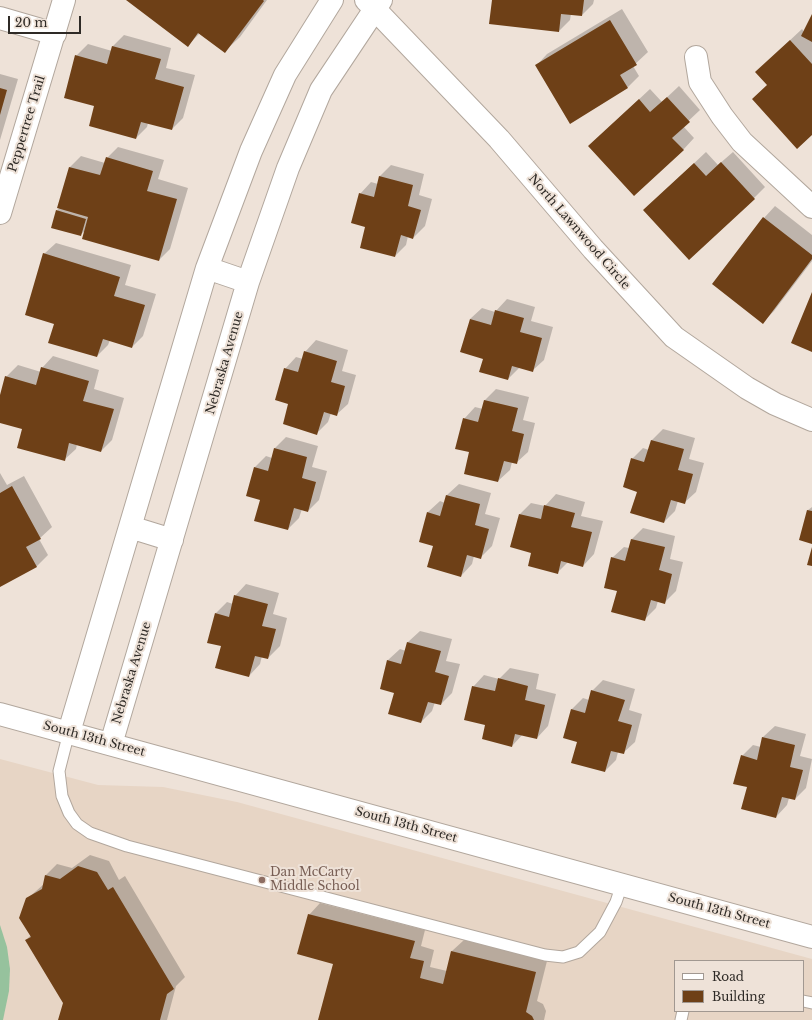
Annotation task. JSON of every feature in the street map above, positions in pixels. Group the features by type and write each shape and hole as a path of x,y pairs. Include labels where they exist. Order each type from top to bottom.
{"street":[{"name":"Peppertree Trail","path":"0,213 64,0"},
{"path":"69,732 207,268 251,151 285,75 332,0"},
{"name":"Nebraska Avenue","path":"111,744 248,282 288,168 321,90 374,3"},
{"name":"North Lawnwood Circle","path":"374,3 499,139 593,249 674,337 747,388 775,404 812,420"},
{"path":"0,18 54,34"},
{"path":"696,57 700,82 722,116 742,142 812,207"},
{"path":"207,268 248,282"},
{"path":"130,527 172,540"},
{"name":"South 13th Street","path":"0,714 812,937"}],"lane":[{"path":"69,732 59,771 62,796 69,813 77,824 90,833 126,846 545,955 563,956 579,952 600,932 616,902 622,884"}],"shaded area":[{"name":"Dan McCarty Middle School","path":"0,759 98,785 163,787 237,802 812,959 812,1020 0,1020"}],"green space":[{"path":"0,925 7,947 10,969 9,991 3,1020 0,1020"}],"building":[{"path":"126,0 264,1 225,53 198,33 188,47"},
{"path":"492,0 584,0 582,16 561,14 559,32 489,24"},
{"path":"812,14 812,42 801,36"},
{"path":"610,20 637,65 620,75 628,88 570,124 535,65"},
{"path":"790,40 812,64 812,135 797,149 752,99 767,85 755,72"},
{"path":"112,46 161,59 155,79 184,87 172,130 141,122 136,139 89,126 94,106 64,98 75,55 107,64"},
{"path":"0,88 7,90 0,115"},
{"path":"667,97 690,122 672,138 684,150 634,196 588,146 639,99 650,112"},
{"path":"106,157 153,171 147,191 177,199 159,261 82,239 88,217 57,208 69,167 100,175"},
{"path":"721,162 755,199 689,260 643,210 694,163 706,176"},
{"path":"379,176 413,185 408,206 421,210 413,239 401,235 395,257 360,248 365,227 351,223 359,193 374,197"},
{"path":"56,210 86,219 81,236 51,228"},
{"path":"763,217 812,255 812,259 763,324 712,284"},
{"path":"43,253 120,277 114,296 145,305 132,348 103,339 97,357 48,343 54,324 25,315"},
{"path":"812,292 812,352 791,343"},
{"path":"495,310 524,318 520,332 542,338 533,372 512,366 508,380 479,372 483,359 460,352 470,319 491,325"},
{"path":"304,351 337,361 331,382 345,386 337,416 324,412 317,435 283,424 288,404 275,400 284,368 298,372"},
{"path":"41,367 89,381 83,401 114,409 101,452 69,443 65,461 17,448 22,429 0,423 0,395 5,376 36,385"},
{"path":"484,400 518,408 512,431 524,434 517,464 504,461 498,482 464,474 469,452 455,449 463,418 478,422"},
{"path":"651,440 684,449 678,470 693,474 685,504 671,500 664,523 630,513 637,492 623,487 631,458 644,462"},
{"path":"274,448 307,457 302,478 316,482 308,512 294,508 288,530 254,521 260,500 246,496 254,467 268,471"},
{"path":"12,486 41,539 26,547 37,567 0,587 0,493"},
{"path":"446,495 480,504 475,525 489,529 481,559 467,555 461,577 427,567 433,546 419,542 427,512 440,516"},
{"path":"544,505 575,513 571,527 592,532 583,567 561,561 558,574 528,566 531,553 510,547 519,514 541,519"},
{"path":"807,510 812,511 812,544 799,540"},
{"path":"631,539 665,547 659,570 672,574 665,604 651,600 645,621 611,612 617,591 604,588 611,557 625,561"},
{"path":"812,547 812,566 807,565"},
{"path":"234,595 268,604 262,626 276,629 268,659 255,656 249,677 215,668 221,646 207,643 215,613 229,617"},
{"path":"407,642 441,651 435,672 449,676 441,705 428,702 421,723 388,714 394,693 380,689 387,660 401,664"},
{"path":"498,678 528,686 525,700 545,705 537,739 515,734 512,747 482,739 485,725 464,720 472,686 495,691"},
{"path":"591,690 625,700 618,721 632,725 624,754 611,751 605,772 571,763 577,742 563,738 571,709 585,713"},
{"path":"762,737 795,745 790,767 803,770 795,800 782,797 776,818 741,809 747,787 733,784 741,755 757,760"},
{"path":"78,866 97,872 108,890 113,887 174,989 167,994 160,1020 58,1020 63,1003 25,940 31,937 19,918 26,898 42,889 45,875 60,879"},
{"path":"308,914 415,941 410,958 424,961 420,978 443,984 451,951 536,972 526,1012 532,1016 534,1020 318,1020 333,964 297,954"}],"place":[{"name":"Dan McCarty Middle School","path":"262,880"}]}
